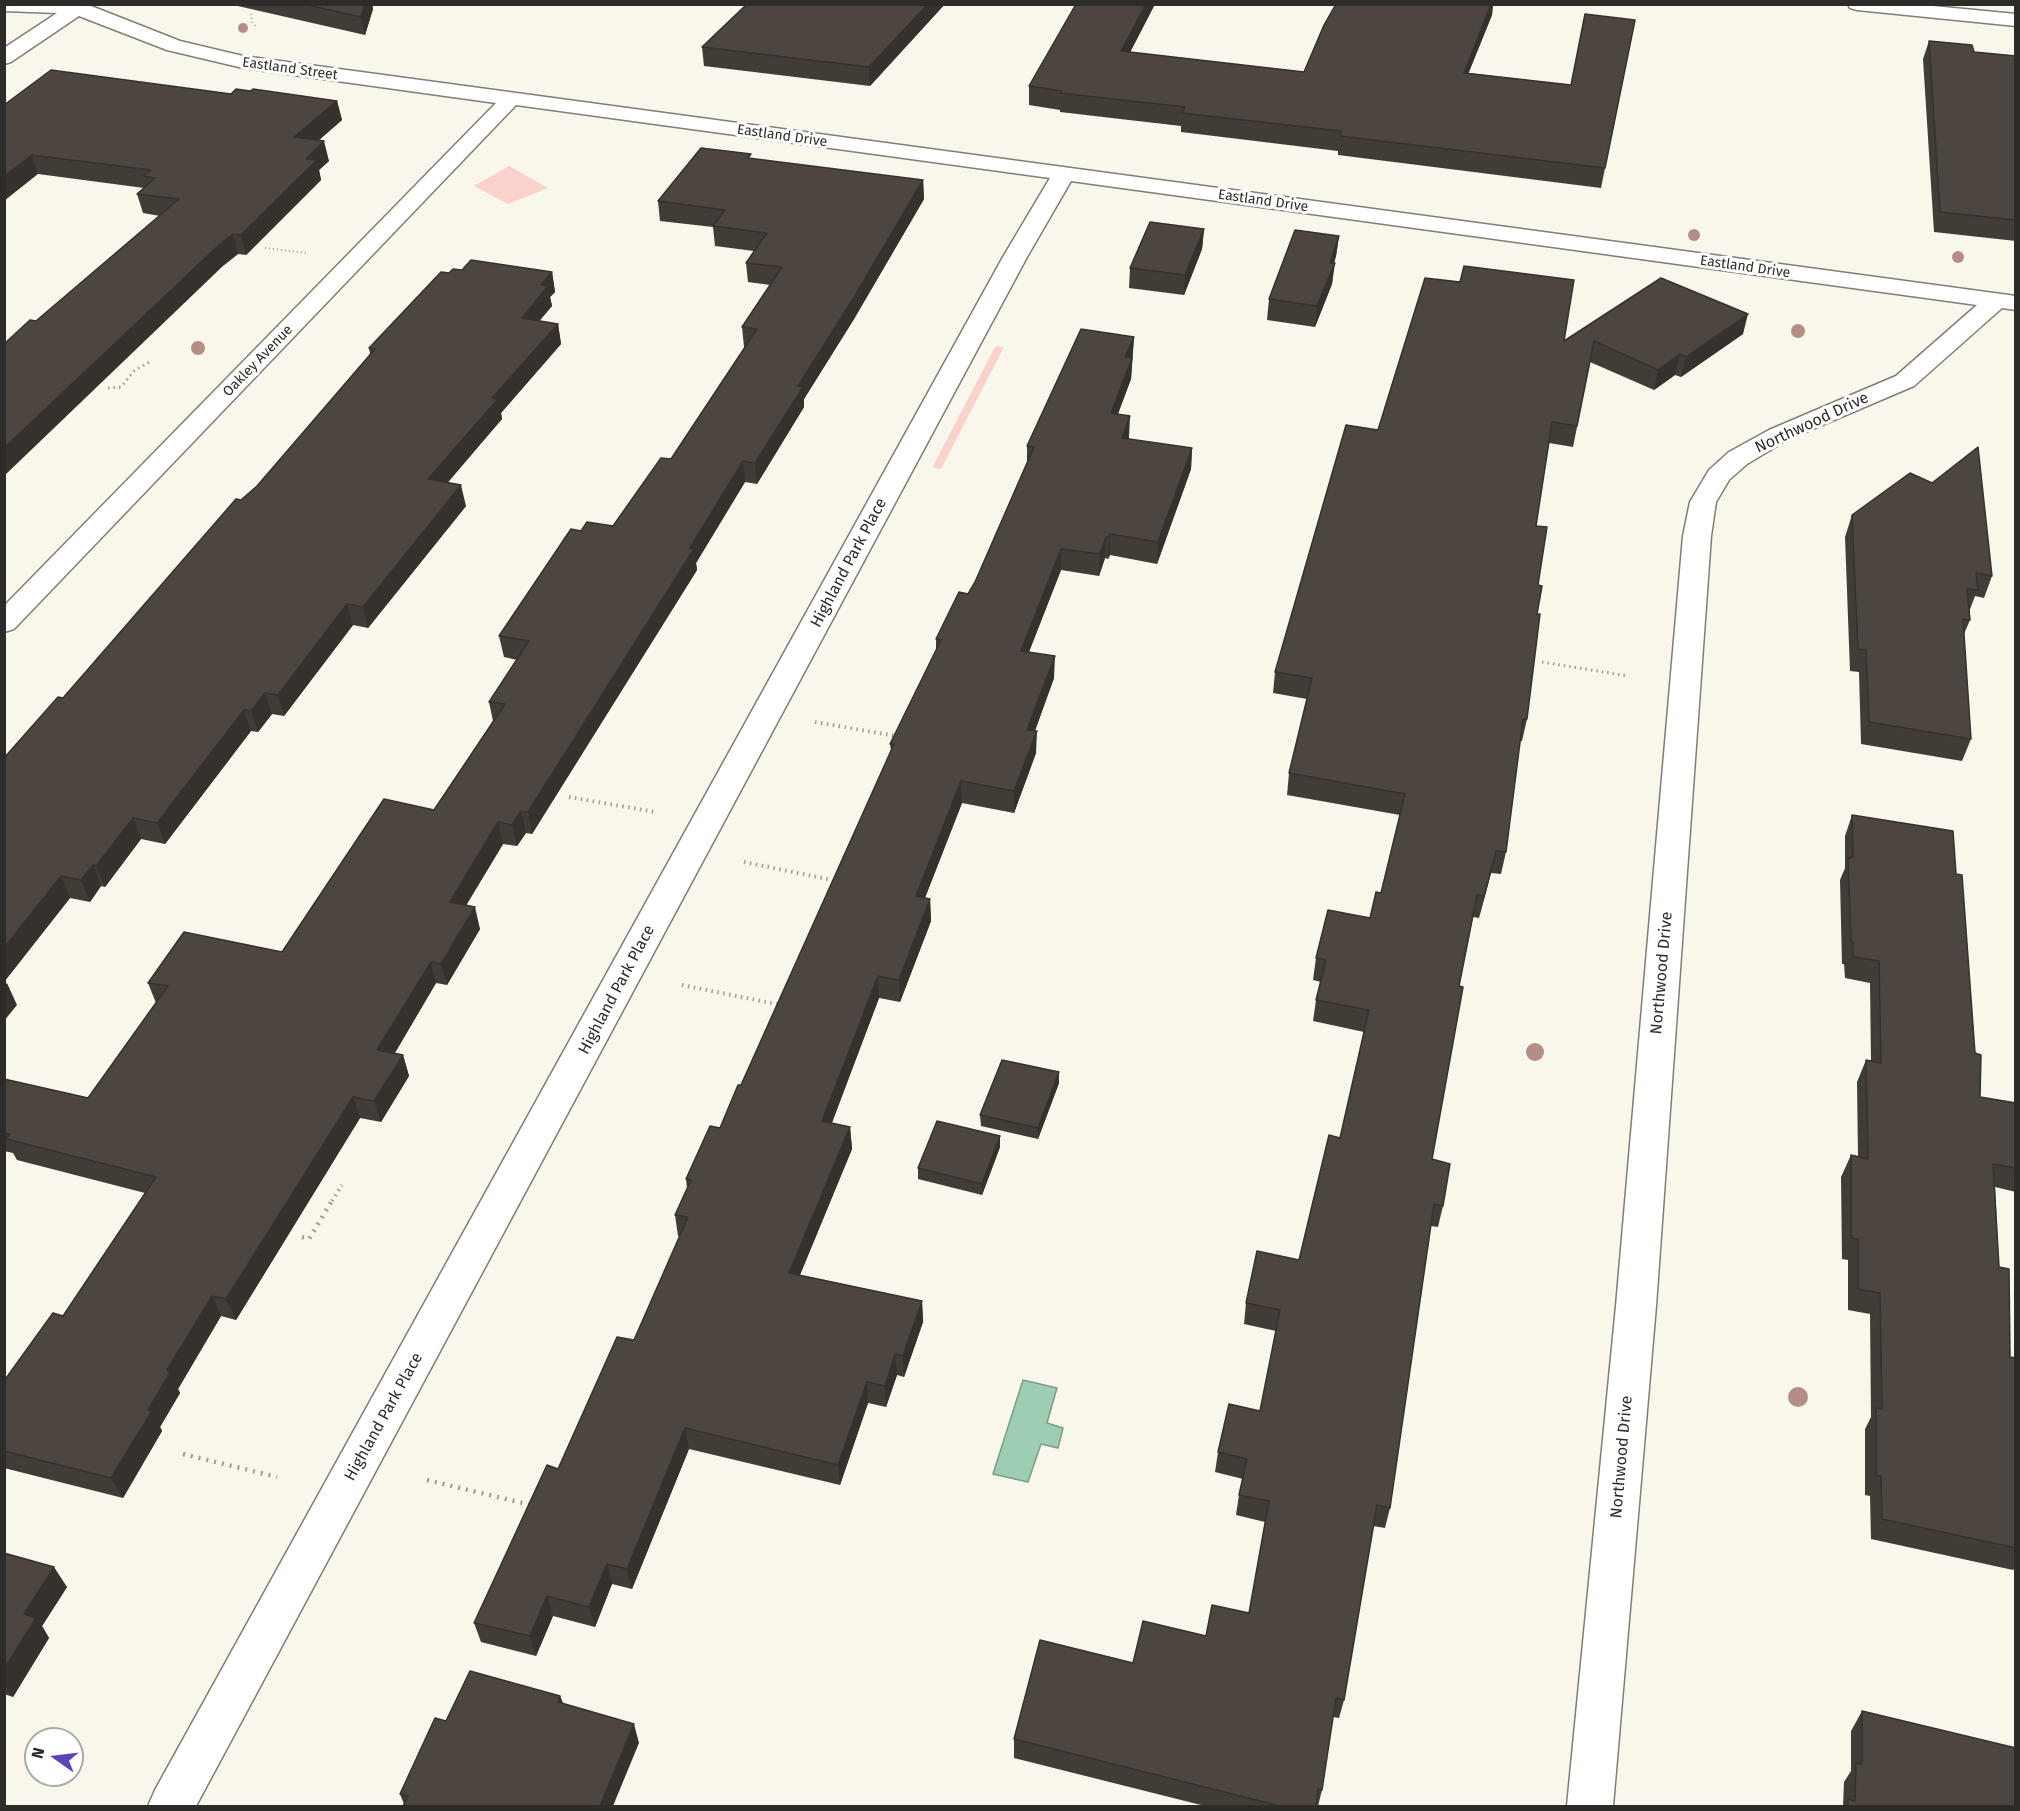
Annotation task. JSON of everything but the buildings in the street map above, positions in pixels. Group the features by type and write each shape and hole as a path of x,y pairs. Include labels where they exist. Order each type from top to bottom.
{"street":[{"path":"1857,4 2016,20"},
{"path":"4,5 75,6"},
{"path":"4,58 75,6"},
{"name":"Eastland Street","path":"75,6 137,33 212,57 511,99"},
{"name":"Eastland Drive","path":"511,99 2006,302"},
{"name":"Oakley Avenue","path":"4,623 511,99"},
{"name":"Highland Park Place","path":"171,1806 1015,257 1064,174"},
{"name":"Northwood Drive","path":"1590,1806 1636,1295 1697,536 1703,502 1718,476 1738,458 1778,435 1905,381 2006,302"}],"path":[{"path":"266,248 307,253"},
{"path":"108,388 121,387 134,371 151,361"},
{"path":"1542,662 1628,676"},
{"path":"815,722 896,736"},
{"path":"569,797 655,812"},
{"path":"744,862 832,880"},
{"path":"681,985 782,1005"},
{"path":"302,1237 309,1239 342,1185"},
{"path":"183,1454 277,1477"},
{"path":"427,1480 531,1505"}],"shaded area":[{"path":"509,166 548,188 508,204 474,186"},
{"path":"997,346 1004,347 941,469 934,468 933,466"},
{"path":"1023,1380 1057,1388 1047,1423 1063,1428 1058,1448 1041,1444 1028,1482 993,1474"}]}
